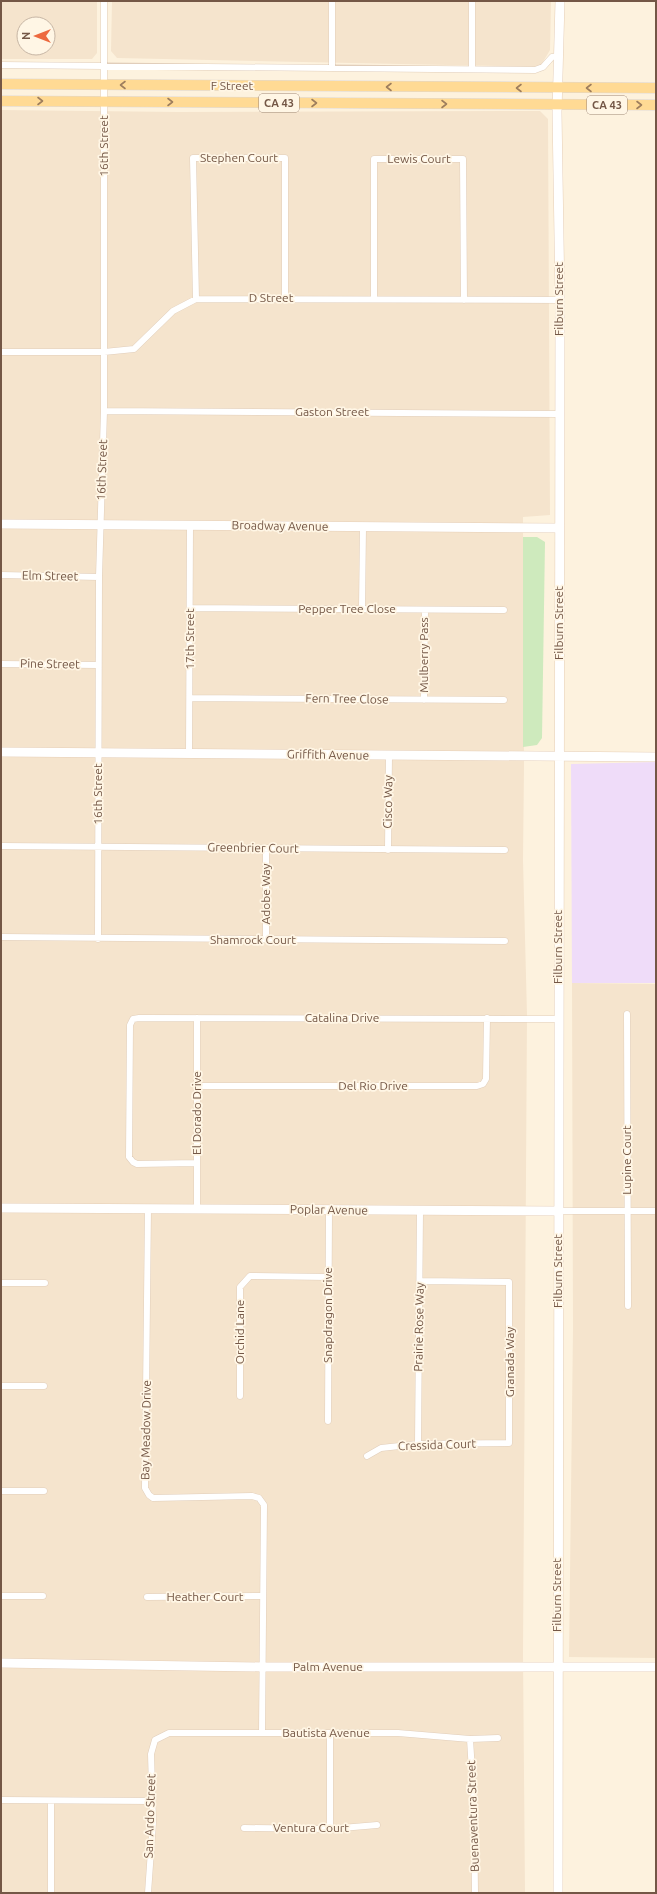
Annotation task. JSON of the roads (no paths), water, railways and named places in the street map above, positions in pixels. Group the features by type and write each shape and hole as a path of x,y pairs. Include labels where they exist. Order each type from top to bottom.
{"main road":[{"name":"F Street","path":"1,84 558,88"},
{"name":"CA 43","path":"558,88 656,88"},
{"name":"F Street","path":"1,101 558,105"},
{"name":"CA 43","path":"558,105 656,105"}],"street":[{"name":"16th Street","path":"98,939 99,577 104,411 104,1"},
{"path":"332,1 332,68"},
{"path":"472,1 472,69"},
{"name":"Filburn Street","path":"558,1893 557,1667 560,300 558,88 560,1"},
{"path":"1,65 540,69 544,67 552,57 559,56"},
{"name":"Stephen Court","path":"196,299 193,158 284,158 285,298"},
{"name":"Lewis Court","path":"374,299 374,159 463,159 464,300"},
{"name":"D Street","path":"1,352 104,352 134,349 173,311 196,299 285,298 560,300"},
{"name":"Gaston Street","path":"104,411 559,414"},
{"name":"Broadway Avenue","path":"1,524 559,528"},
{"name":"17th Street","path":"189,753 190,525"},
{"path":"362,609 363,527"},
{"name":"Elm Street","path":"1,575 99,577"},
{"name":"Pepper Tree Close","path":"190,608 504,610"},
{"name":"Mulberry Pass","path":"424,700 425,610"},
{"name":"Pine Street","path":"1,664 98,665"},
{"name":"Fern Tree Close","path":"190,698 504,700"},
{"name":"Griffith Avenue","path":"1,752 98,754 189,753 656,756"},
{"name":"Cisco Way","path":"388,850 389,755"},
{"name":"Greenbrier Court","path":"1,846 505,850"},
{"name":"Adobe Way","path":"266,849 266,940"},
{"name":"Shamrock Court","path":"1,938 505,941"},
{"name":"Lupine Court","path":"627,1014 628,1306"},
{"name":"El Dorado Drive","path":"197,1209 196,1164 198,1018"},
{"name":"Del Rio Drive","path":"197,1086 477,1086 482,1084 486,1079 487,1018"},
{"name":"Catalina Drive","path":"196,1164 137,1164 129,1157 130,1025 133,1019 558,1018"},
{"name":"Poplar Avenue","path":"1,1208 656,1211"},
{"name":"Bay Meadow Drive","path":"148,1208 145,1488 149,1495 154,1498 252,1496 259,1498 264,1505 262,1733"},
{"name":"Snapdragon Drive","path":"328,1421 329,1210"},
{"name":"Prairie Rose Way","path":"418,1444 420,1211"},
{"name":"Orchid Lane","path":"240,1396 240,1287 244,1281 250,1276 328,1277"},
{"name":"Granada Way","path":"420,1281 509,1282 509,1443"},
{"path":"1,1283 45,1283"},
{"path":"1,1386 44,1386"},
{"name":"Cressida Court","path":"367,1456 380,1448 418,1444 509,1443"},
{"path":"1,1491 44,1491"},
{"path":"1,1596 43,1596"},
{"name":"Heather Court","path":"147,1597 263,1596"},
{"name":"Palm Avenue","path":"1,1663 263,1667 656,1667"},
{"name":"Bautista Avenue","path":"155,1740 169,1733 416,1733 485,1740 498,1738"},
{"path":"330,1733 330,1829"},
{"name":"Buenaventura Street","path":"470,1739 474,1804 475,1893"},
{"name":"San Ardo Street","path":"148,1893 153,1822 151,1754 155,1740"},
{"path":"1,1800 152,1800"},
{"path":"51,1801 51,1893"},
{"name":"Ventura Court","path":"244,1828 330,1829 377,1825"}]}
